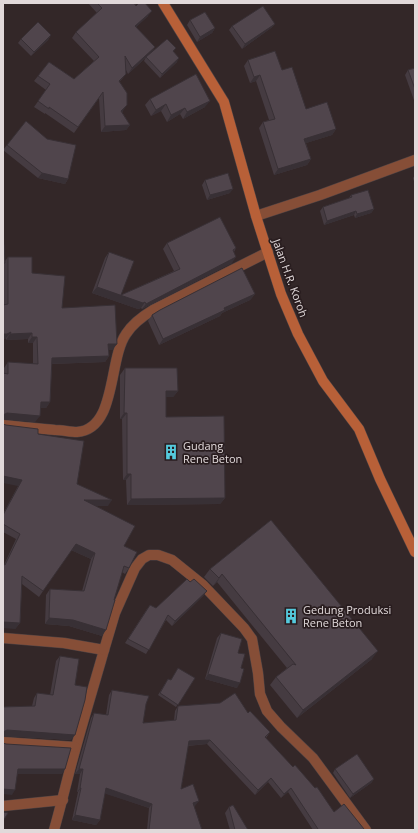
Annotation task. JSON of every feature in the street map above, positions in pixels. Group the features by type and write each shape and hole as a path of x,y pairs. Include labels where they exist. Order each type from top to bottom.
{"main road":[{"name":"Jalan H.R. Koroh","path":"163,3 224,102 256,216 281,294 298,334 323,381 359,429 380,479 415,552"}],"street":[{"path":"256,216 320,196 415,160"},
{"path":"3,425 77,432 90,429 98,422 108,401 116,360 125,335 137,320 153,310 268,252"},
{"path":"54,830 63,800 75,747 90,701 115,613 135,568 142,559 149,555 158,555 172,560 203,585 244,628 252,639 260,694 267,711 313,758 366,830"},
{"path":"3,638 64,643 104,650"},
{"path":"3,742 75,747"},
{"path":"3,806 63,800"}],"building":[{"path":"97,3 134,3 136,6 139,3 145,3 152,11 135,26 155,47 132,68 125,56 126,74 119,81 127,93 127,105 121,111 130,125 105,126 103,92 78,127 38,101 50,84 38,76 49,62 74,79 99,57 76,32 102,8"},
{"path":"263,6 275,24 245,44 232,26"},
{"path":"205,12 215,28 200,37 190,20"},
{"path":"38,22 51,35 34,52 21,39"},
{"path":"167,39 176,48 173,51 179,58 162,74 146,57"},
{"path":"275,51 282,70 292,67 306,109 327,102 336,129 304,139 311,159 278,169 263,122 275,119 260,75 254,77 248,60"},
{"path":"415,68 415,89 408,70"},
{"path":"196,74 210,101 187,112 185,108 171,115 166,104 156,110 150,99"},
{"path":"26,121 47,139 76,145 68,179 42,173 7,145"},
{"path":"228,173 233,189 210,195 205,180"},
{"path":"368,190 374,209 357,214 356,211 327,221 323,207 352,197 351,195"},
{"path":"220,217 236,248 233,250 236,257 146,304 145,302 143,303 97,287 109,252 134,261 121,295 180,269 167,243"},
{"path":"3,225 5,263 3,263"},
{"path":"8,257 32,257 32,273 65,276 62,308 115,305 117,344 108,344 109,356 52,358 50,402 41,402 40,416 7,413 3,415 3,373 8,374 8,362 38,364 37,337 32,337 32,333 10,334 11,332 3,334 3,305 8,304"},
{"path":"242,268 255,294 163,339 152,315"},
{"name":"Gudang Rene Beton","path":"125,368 177,368 178,391 166,391 166,417 224,416 225,498 131,499 131,474 127,474 127,413 124,413"},
{"path":"3,424 38,429 38,434 84,441 77,484 112,500 84,500 135,526 124,546 137,552 129,568 124,566 106,630 73,620 49,618 50,589 84,591 95,553 76,544 43,591 22,576 20,623 3,622 3,564 5,565 20,534 3,524 3,515 22,480 3,476"},
{"name":"Gedung Produksi Rene Beton","path":"271,520 378,651 303,710 276,677 293,664 296,665 222,574 219,578 210,569"},
{"path":"187,579 190,582 194,579 207,591 175,621 168,615 149,650 128,639 150,605 156,608"},
{"path":"221,633 242,639 238,653 245,654 241,668 244,669 240,683 208,674"},
{"path":"60,656 79,659 75,685 87,687 85,700 75,735 7,730 3,732 3,707 35,706 37,693 53,695"},
{"path":"178,668 195,678 178,705 160,693 168,679 171,680"},
{"path":"112,690 149,696 143,723 176,720 178,706 220,703 235,693 248,713 250,711 270,732 265,737 293,767 295,765 315,788 317,787 334,812 344,804 365,830 317,830 318,829 291,788 284,794 271,778 258,790 210,740 189,741 181,789 193,784 199,801 193,803 202,830 149,830 152,804 106,788 100,820 75,815 81,788 83,769 79,769 94,713 108,715"},
{"path":"3,743 71,748 65,769 18,769 15,790 3,789"},
{"path":"357,754 374,779 353,794 335,769"},
{"path":"233,805 248,830 235,830 229,807"},
{"path":"3,812 8,813 3,821"}],"place":[{"name":"Gudang Rene Beton","path":"171,452"},
{"name":"Gedung Produksi Rene Beton","path":"291,616"}]}
